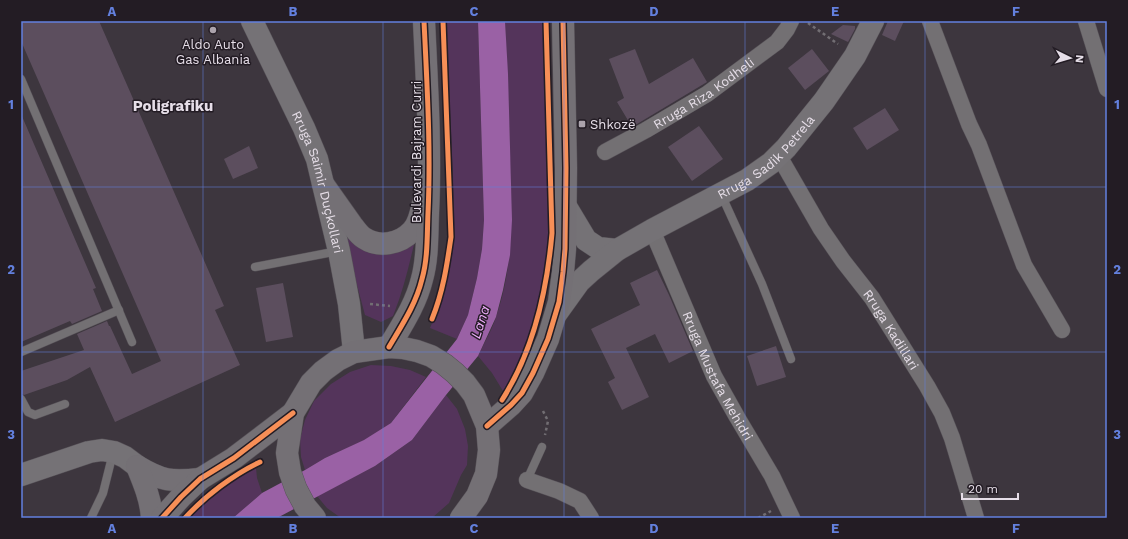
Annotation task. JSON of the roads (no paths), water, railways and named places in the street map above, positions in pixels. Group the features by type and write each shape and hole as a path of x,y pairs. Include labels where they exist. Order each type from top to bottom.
{"main road":[{"name":"Rruga Saimir Duçkollari","path":"252,21 309,138 317,159 339,251 349,304 354,352"},
{"name":"Bulevardi Bajram Curri","path":"389,347 406,320 416,300 423,278 426,256 430,172 424,21"},
{"path":"487,426 522,393 548,339 559,302 563,272 566,168 564,21"},
{"name":"Rruga Sadik Petrela","path":"556,314 579,282 617,250 747,180 779,156 824,101 855,56 873,21"},
{"path":"323,184 346,217 364,238 373,242 392,244 400,241 412,232 416,225 421,214 430,172"},
{"path":"565,205 586,240 598,248 617,250"},
{"path":"162,518 200,479 234,458 293,413 311,383 323,371 338,360 354,352 389,347 417,351 430,356 444,364 455,373 466,383 474,395 487,426 489,450 486,474 477,496 461,518"},
{"path":"293,413 287,453 290,472 296,490 305,506 315,518"},
{"path":"21,475 89,452 102,450 125,456 137,466 152,475 166,480 182,481 200,479"},
{"path":"137,466 146,488 152,518"}],"street":[{"name":"Rruga Riza Kodheli","path":"605,152 707,94 777,42 791,21"},
{"path":"930,21 1024,264 1062,330"},
{"path":"1086,21 1107,89"},
{"name":"Rruga Kadillari","path":"779,156 821,229 843,261 872,298 942,413 952,438 976,518"},
{"name":"Rruga Mustafa Mehidri","path":"652,230 714,376 772,476 792,518"},
{"path":"527,480 559,491 580,501 591,518"}],"lane":[{"path":"21,79 132,342"},
{"path":"720,194 762,284 791,359"},
{"path":"255,267 339,251"},
{"path":"21,352 119,310"},
{"path":"21,399 28,412 36,416 65,404"},
{"path":"527,480 542,447"},
{"path":"91,518 103,493 114,452"}],"water":[{"name":"Lana","path":"478,21 505,21 512,220 510,255 503,290 496,317 478,356 412,440 375,466 277,518 233,518 262,493 325,458 364,440 391,423 457,339 468,315 477,278 482,249 484,220"}],"place":[{"name":"Aldo Auto Gas Albania","path":"213,30"},
{"name":"Shkozë","path":"582,124"}],"district":[{"name":"Poligrafiku","path":"173,106"}]}
